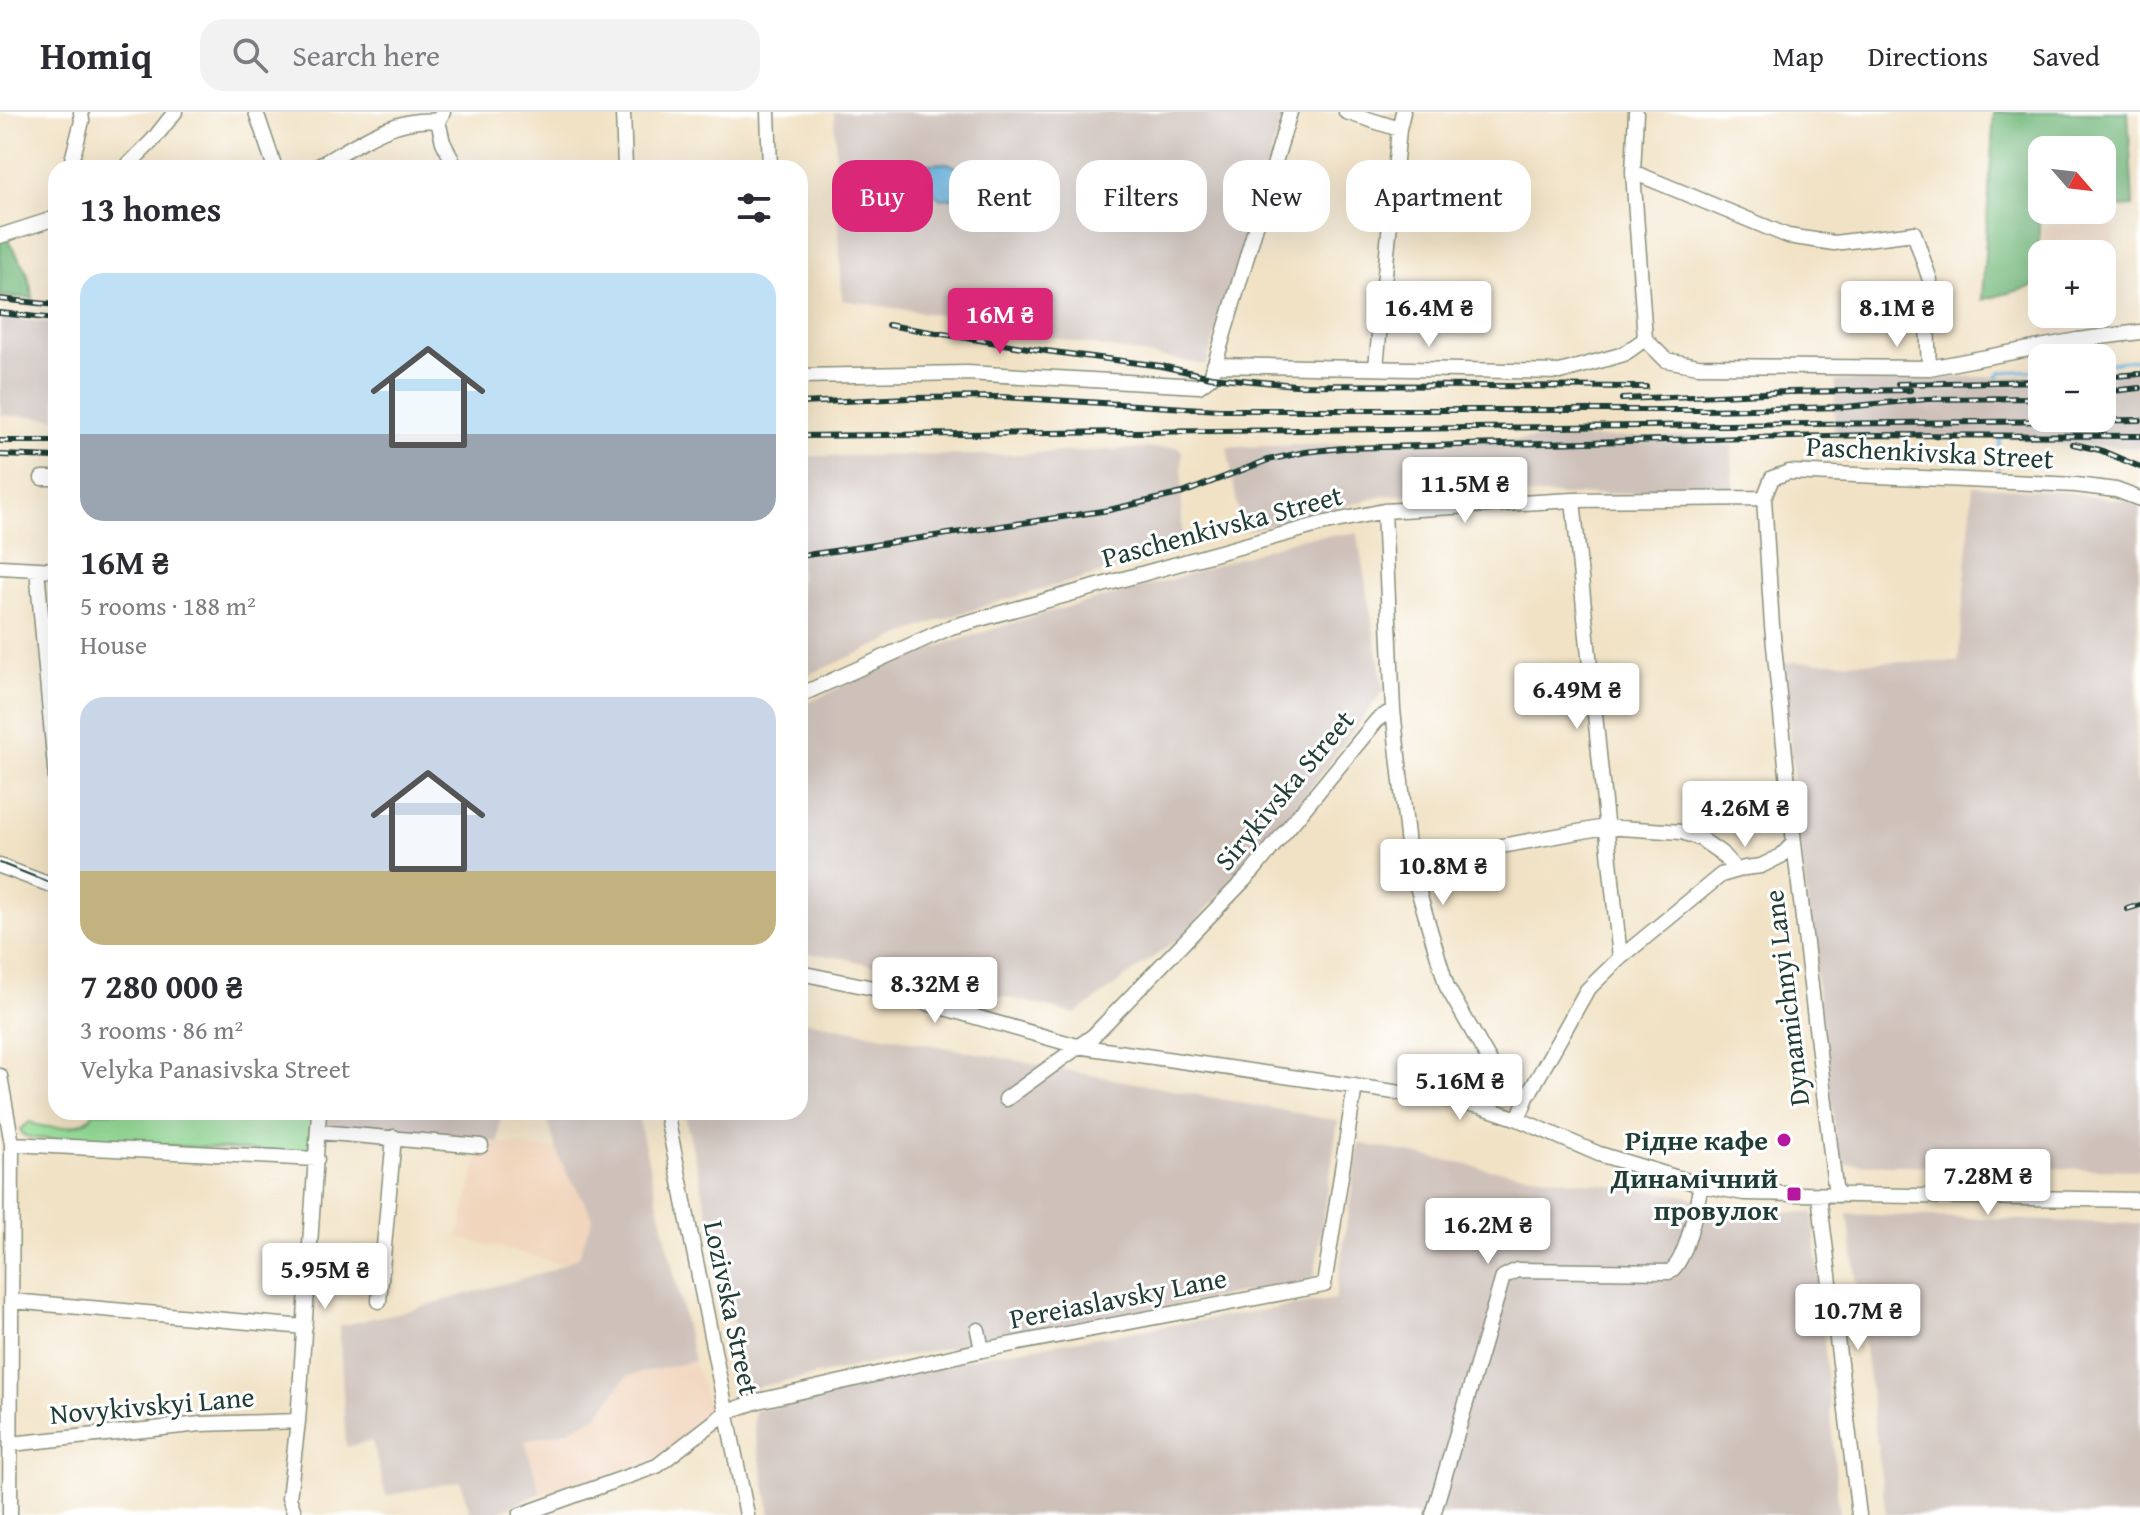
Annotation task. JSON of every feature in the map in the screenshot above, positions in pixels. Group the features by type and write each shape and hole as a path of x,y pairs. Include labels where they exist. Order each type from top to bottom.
{"street":[{"path":"72,160 82,121 81,112"},
{"path":"133,160 175,112"},
{"path":"256,112 272,160"},
{"path":"623,112 625,160"},
{"path":"768,112 770,160"},
{"path":"808,376 967,373 1199,386 1211,377 1290,112"},
{"path":"1346,112 1399,129"},
{"path":"1376,367 1403,112"},
{"path":"1636,112 1633,172 1645,339 1666,360 1698,366 1929,368 2077,340 2140,332"},
{"path":"330,160 395,124 440,116 443,142 452,160"},
{"path":"1633,172 1788,236 1834,243 1914,233 1930,280 1927,323 1929,368"},
{"path":"0,236 48,221"},
{"path":"1214,365 1560,372 1624,354 1645,339"},
{"name":"Paschenkivska Street","path":"808,691 951,627 1321,524 1384,511 1573,500 1764,498 1772,478 1789,472 2076,485 2116,490 2140,499"},
{"name":"Dynamichnyi Lane","path":"1764,498 1772,626 1794,843 1836,1195"},
{"path":"1573,500 1620,958"},
{"name":"Sirykivska Street","path":"1006,1099 1093,1036 1252,872 1377,720 1393,710 1384,511"},
{"path":"0,567 48,570"},
{"path":"37,569 48,691"},
{"path":"1393,710 1410,863 1447,987 1498,1076 1527,1097"},
{"path":"1410,863 1605,827 1682,832 1701,839 1721,853 1736,870"},
{"path":"1518,1119 1527,1097 1587,990 1620,958 1721,875 1761,866 1781,856 1794,843"},
{"path":"0,866 48,884"},
{"path":"808,975 878,989 1077,1046 1450,1100 1518,1119 1599,1154 1701,1185 1744,1193 2140,1200"},
{"path":"0,1076 12,1144 10,1515"},
{"name":"Pereiaslavsky Lane","path":"727,1412 758,1401 982,1350 1324,1285 1355,1086"},
{"path":"295,1515 289,1498 298,1421 319,1120"},
{"name":"Lozivska Street","path":"668,1120 747,1515"},
{"path":"319,1132 481,1146"},
{"path":"379,1301 394,1137"},
{"path":"12,1144 317,1159"},
{"path":"1433,1515 1503,1277 1517,1270 1647,1273 1674,1270 1683,1255 1701,1185"},
{"path":"1819,1195 1859,1515"},
{"path":"12,1301 305,1327"},
{"path":"978,1330 982,1350"},
{"path":"520,1515 657,1466 727,1412"},
{"name":"Novykivskyi Lane","path":"11,1444 201,1424 298,1421"}],"shaded area":[{"path":"834,112 1284,112 1269,160 1223,160 1223,232 1247,232 1206,365 959,318 842,300 839,232 933,232 933,160 836,160"},
{"path":"2113,224 2114,240 2044,240 2044,227"},
{"path":"0,318 48,322 48,418 0,415"},
{"path":"2044,328 2082,328 2044,336"},
{"path":"2140,368 2140,448 2040,443 2015,438 1834,437 1835,381 2028,375 2028,432 2116,432 2116,370"},
{"path":"1722,435 1724,445 1732,445 1733,488 1577,495 1387,495 1242,532 1227,447"},
{"path":"1178,447 1182,451 1182,551 926,625 808,675 808,456 1000,455"},
{"path":"1973,486 2065,492 2132,502 2140,509 2135,782 2140,784 2140,1170 1839,1164 1799,837 1783,662 1958,662"},
{"path":"1357,533 1384,690 1277,833 1182,936 1076,1014 843,958 808,953 808,703 898,659 1045,613 1170,580 1300,538"},
{"path":"808,1022 1338,1121 1314,1279 931,1351 749,1389 686,1120 808,1120"},
{"path":"326,1120 500,1120 499,1142 326,1128"},
{"path":"548,1120 639,1120 694,1361 627,1376 598,1415 566,1431 525,1441 541,1493 491,1515 471,1515 460,1481 386,1496 372,1441 346,1447 339,1326 414,1309 552,1270 579,1256 593,1217 560,1160"},
{"path":"483,1141 557,1150 593,1217 579,1257 563,1264 458,1237"},
{"path":"1359,1143 1488,1169 1688,1196 1725,1210 1813,1213 1839,1515 771,1515 754,1428 754,1411 843,1392 986,1355 1335,1299"},
{"path":"1848,1214 2140,1224 2140,1515 1886,1515"},
{"path":"694,1361 710,1414 657,1458 607,1476 541,1493 524,1441 566,1431 598,1415 626,1376"}],"green space":[{"path":"1994,112 2128,112 2133,206 2116,207 2116,136 2028,136 2028,224 2039,224 2039,240 2028,240 2028,288 1982,300"},
{"path":"5,235 27,272 33,298 0,296 0,236"},
{"path":"313,1120 308,1149 300,1153 32,1138 23,1135 20,1129 30,1122 55,1128 83,1122"}],"water":[{"path":"933,164 949,164 949,198 940,199 933,192"}],"waterway":[{"path":"2116,362 2140,359"},
{"path":"1997,377 2000,372 2028,371"},
{"path":"1998,469 2000,438"}],"tram line":[{"path":"0,863 48,882"}],"railway":[{"path":"0,299 48,304"},
{"path":"0,313 48,318"},
{"path":"888,325 1161,366 1211,377 1295,385 1646,387"},
{"path":"2116,376 2140,374"},
{"path":"1898,384 2028,381"},
{"path":"2116,391 2140,388"},
{"path":"1622,399 1910,390"},
{"path":"808,403 1002,397 1219,410 1705,410 1845,407 1927,399 2028,398"},
{"path":"808,436 2140,420"},
{"path":"808,555 1109,510 1183,493 1268,460 1343,448 1871,435 2140,436"},
{"path":"0,441 48,441"},
{"path":"2073,444 2100,450 2140,467"},
{"path":"0,455 48,457"},
{"path":"2127,909 2140,905"}],"place":[{"name":"Рідне кафе","path":"1784,1140"},
{"name":"Динамічний провулок","path":"1794,1194"}]}
